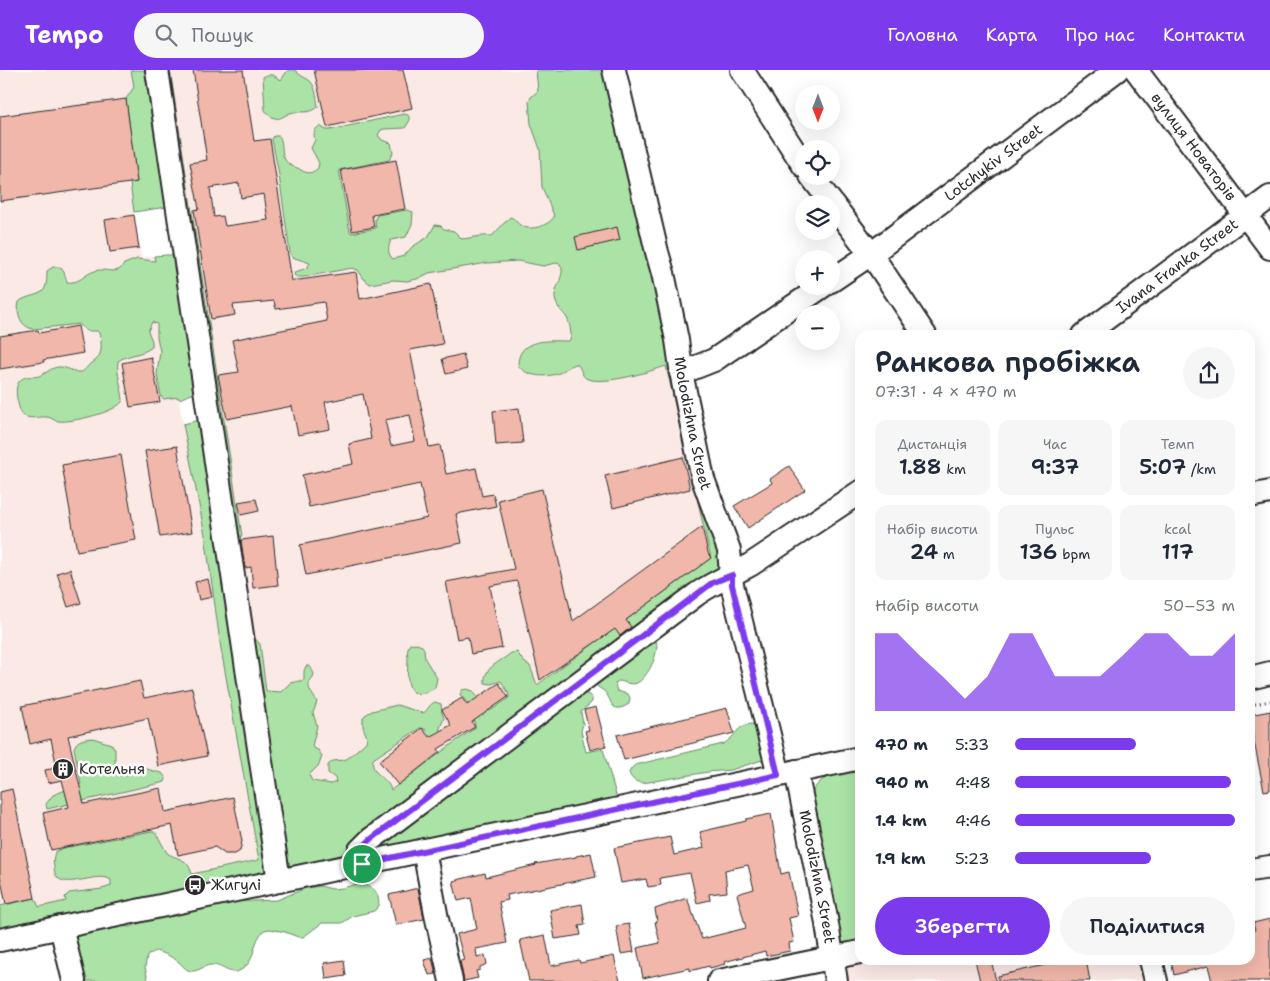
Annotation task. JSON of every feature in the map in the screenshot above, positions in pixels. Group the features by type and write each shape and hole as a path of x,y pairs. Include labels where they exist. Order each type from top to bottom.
{"street":[{"path":"157,70 279,881"},
{"name":"Molodizhna Street","path":"614,70 663,273 703,479 729,550 732,585 787,773 826,918 836,981"},
{"path":"742,70 795,152"},
{"name":"Lotchykiv Street","path":"840,275 871,254 1117,70"},
{"name":"вулиця Новаторів","path":"1136,70 1270,248"},
{"path":"818,185 871,254 922,330"},
{"name":"Ivana Franka Street","path":"1091,330 1270,197"},
{"path":"681,373 714,360 810,295"},
{"path":"1255,495 1270,492"},
{"path":"362,864 360,850 370,840 712,583 732,575 855,495"},
{"path":"1255,677 1270,673"},
{"path":"0,940 855,759"},
{"path":"424,850 451,981"},
{"path":"1255,869 1270,867"},
{"path":"61,927 74,981"},
{"path":"719,981 855,953"},
{"path":"1152,965 1156,981"}],"path":[{"path":"1255,704 1270,701"}],"shaded area":[{"path":"0,70 131,70 134,87 126,99 137,182 130,184 141,257 154,256 183,424 205,535 221,649 259,860 39,907 35,898 0,906"},
{"path":"170,70 596,70 711,558 330,834 286,842 260,644 249,632 235,537 242,535"},
{"path":"863,965 1141,965 1144,981 847,981 844,969"}],"green space":[{"path":"131,70 151,70 167,207 134,212 130,183 137,182 126,99 134,87"},
{"path":"163,70 170,70 242,536 235,537"},
{"path":"288,70 295,70 311,82 318,107 308,112 290,113 279,118 273,118 265,110 263,77 270,75 281,80"},
{"path":"536,70 610,70 728,567 355,857 298,869 288,867 249,632 260,644 266,691 281,692 290,683 304,680 306,666 310,666 314,674 309,684 317,702 313,713 317,726 312,746 322,756 319,765 309,775 312,781 331,784 336,782 335,778 328,773 328,765 333,761 348,758 366,742 367,737 363,727 365,715 372,711 397,705 423,713 435,702 441,704 444,718 440,728 440,736 433,740 425,729 420,728 373,759 374,769 389,785 391,790 475,728 471,710 467,702 460,695 462,690 473,691 490,711 509,698 509,694 501,681 491,684 485,683 487,673 494,665 511,653 517,652 524,662 530,666 537,685 711,558 666,366 627,377 596,380 584,377 577,364 548,376 531,374 518,365 519,356 523,349 529,345 545,341 569,341 571,338 568,320 558,307 555,298 562,272 560,264 543,266 518,261 487,263 429,273 417,279 407,281 393,280 370,284 358,270 352,268 304,277 294,275 295,272 307,268 310,263 292,257 290,253 272,139 274,136 279,136 284,158 290,165 310,173 318,168 319,163 311,148 315,140 314,132 320,126 330,130 404,114 408,115 410,120 405,128 384,129 378,135 382,140 391,143 393,153 389,160 339,170 350,232 376,228 375,219 377,215 407,210 413,212 412,224 406,237 391,240 389,250 393,259 404,256 412,247 428,237 435,225 454,231 462,239 492,236 510,217 520,225 528,228 538,227 551,220 554,217 553,213 542,187 540,149 531,124 529,101 538,91"},
{"path":"174,255 197,392 179,399 178,397 164,399 161,397 157,374 160,351 157,324 152,322 148,331 152,347 144,352 118,361 123,400 113,409 94,416 64,421 57,421 47,417 27,417 21,414 16,393 18,383 21,380 26,377 39,376 58,367 81,372 98,358 101,352 99,333 97,331 87,331 79,324 33,329 25,326 20,319 19,302 44,291 47,271 53,267 60,267 64,272 67,282 75,282 95,271 118,270 124,264 137,259 155,261 154,256"},
{"path":"196,421 201,422 268,873 0,933 0,906 35,898 39,907 66,901 65,897 69,893 111,886 111,880 105,878 69,881 61,880 56,876 54,855 56,851 64,848 152,831 156,833 167,853 185,862 192,874 259,860 221,649 205,535 183,424"},
{"path":"655,639 657,649 653,662 641,680 635,684 618,681 615,684 617,691 628,694 630,698 629,704 623,707 615,707 605,692 595,684"},
{"path":"414,643 422,646 424,649 425,659 437,678 435,688 425,692 413,692 408,682 408,650 410,644"},
{"path":"582,693 588,694 592,698 592,702 581,712 583,724 581,731 586,752 603,749 618,802 373,855 370,846"},
{"path":"753,724 758,728 765,756 762,760 731,770 643,783 634,780 629,773 635,765 723,744 743,726"},
{"path":"93,738 111,744 115,749 115,770 120,776 131,774 139,767 162,773 166,778 165,782 47,809 46,804 53,795 81,784 74,748 79,741"},
{"path":"855,771 855,948 840,950 811,796 814,788 819,783 838,774"},
{"path":"353,885 368,886 375,891 379,900 379,906 374,911 353,916 342,923 322,923 303,937 270,929 264,930 260,935 251,959 240,971 231,972 215,965 210,965 191,971 171,957 155,951 147,956 145,967 148,981 81,981 73,937 75,933 115,926 130,927 159,916 231,902 277,900 306,888 320,886 332,889"}],"building":[{"path":"193,70 243,70 254,141 270,139 292,281 356,272 360,299 431,284 443,344 410,350 429,447 440,445 446,474 476,468 482,496 493,494 496,506 456,514 462,543 306,575 300,545 427,518 420,484 309,507 302,475 353,464 349,444 371,439 363,394 325,402 330,429 298,435 292,406 227,419 218,375 239,372 232,340 327,321 324,302 276,309 274,301 233,305 235,315 211,319 194,210 199,209 190,163 207,160","holes":["239,183 241,198 264,194 268,220 225,226 223,216 214,217 210,188","410,415 415,441 391,446 385,420"]},
{"path":"314,70 403,70 412,108 327,127"},
{"path":"126,99 137,182 0,201 0,116"},
{"path":"396,160 405,209 372,215 374,227 352,231 341,170"},
{"path":"134,215 139,248 110,252 105,220"},
{"path":"617,227 620,240 578,250 575,237"},
{"path":"78,326 83,353 0,369 0,336 38,330 39,333"},
{"path":"463,354 467,369 446,374 442,359"},
{"path":"151,357 160,402 130,407 122,363"},
{"path":"519,408 523,443 496,445 493,411"},
{"path":"177,446 192,532 160,537 145,451"},
{"path":"121,455 136,540 77,551 62,465"},
{"path":"683,457 690,489 613,508 605,476"},
{"path":"789,466 805,490 748,528 734,506 772,483 770,479"},
{"path":"542,489 573,621 702,527 711,558 626,620 631,627 620,636 615,629 540,680 517,581 490,586 502,648 471,654 468,637 457,639 446,582 514,569 498,500"},
{"path":"256,499 259,511 241,515 238,502"},
{"path":"273,536 278,585 253,588 251,567 245,568 241,540"},
{"path":"70,569 81,603 68,607 57,573"},
{"path":"208,579 212,597 199,600 195,582"},
{"path":"140,681 144,698 192,688 207,756 158,766 148,718 68,736 84,804 161,788 165,812 233,797 242,841 240,851 235,854 225,854 215,847 178,855 172,825 51,850 43,813 69,807 62,780 48,783 45,770 57,768 51,739 30,744 22,706"},
{"path":"499,683 508,697 472,722 475,727 438,749 440,752 398,785 379,761 422,728 429,737 451,725 442,710 462,698 467,705"},
{"path":"596,707 606,746 590,750 585,731 589,730 584,710"},
{"path":"727,708 734,733 624,760 617,735"},
{"path":"1270,711 1270,790 1264,791 1255,747 1255,714"},
{"path":"12,789 35,898 6,904 0,875 0,792"},
{"path":"771,814 781,874 789,872 798,916 789,918 794,942 789,943 790,951 766,956 765,951 724,962 725,964 710,968 709,966 690,971 690,968 643,978 637,948 660,943 655,922 657,922 655,909 687,898 702,939 746,928 737,894 754,889 748,865 725,870 727,892 709,894 710,900 697,903 690,873 660,878 661,885 648,887 646,879 621,883 614,848 670,837 674,855 704,848 700,832"},
{"path":"591,853 596,877 507,895 508,900 499,902 507,943 476,949 477,957 485,955 487,964 476,971 478,978 464,981 460,961 464,960 457,934 477,929 471,898 458,901 453,881 485,873 486,877 535,864"},
{"path":"418,888 424,919 396,925 389,895"},
{"path":"582,904 585,925 579,926 581,935 555,939 550,910"},
{"path":"1270,919 1270,981 1212,981 1208,966 1174,975 1172,965 1255,965 1255,923"},
{"path":"629,924 634,952 621,954 616,926"},
{"path":"545,935 551,966 579,960 580,963 614,956 620,981 529,981 520,940"},
{"path":"432,958 436,974 429,975 424,960"},
{"path":"344,960 346,976 326,979 324,963"},
{"path":"976,965 992,965 996,981 980,981"},
{"path":"1045,965 1087,965 1090,981 998,981 998,976"}],"place":[{"name":"Котельня","path":"63,769"},
{"name":"Жигулі","path":"195,885"}],"route":[{"path":"732,575 732,585 778,775 362,864 360,850 370,840 712,583 732,575"}]}
